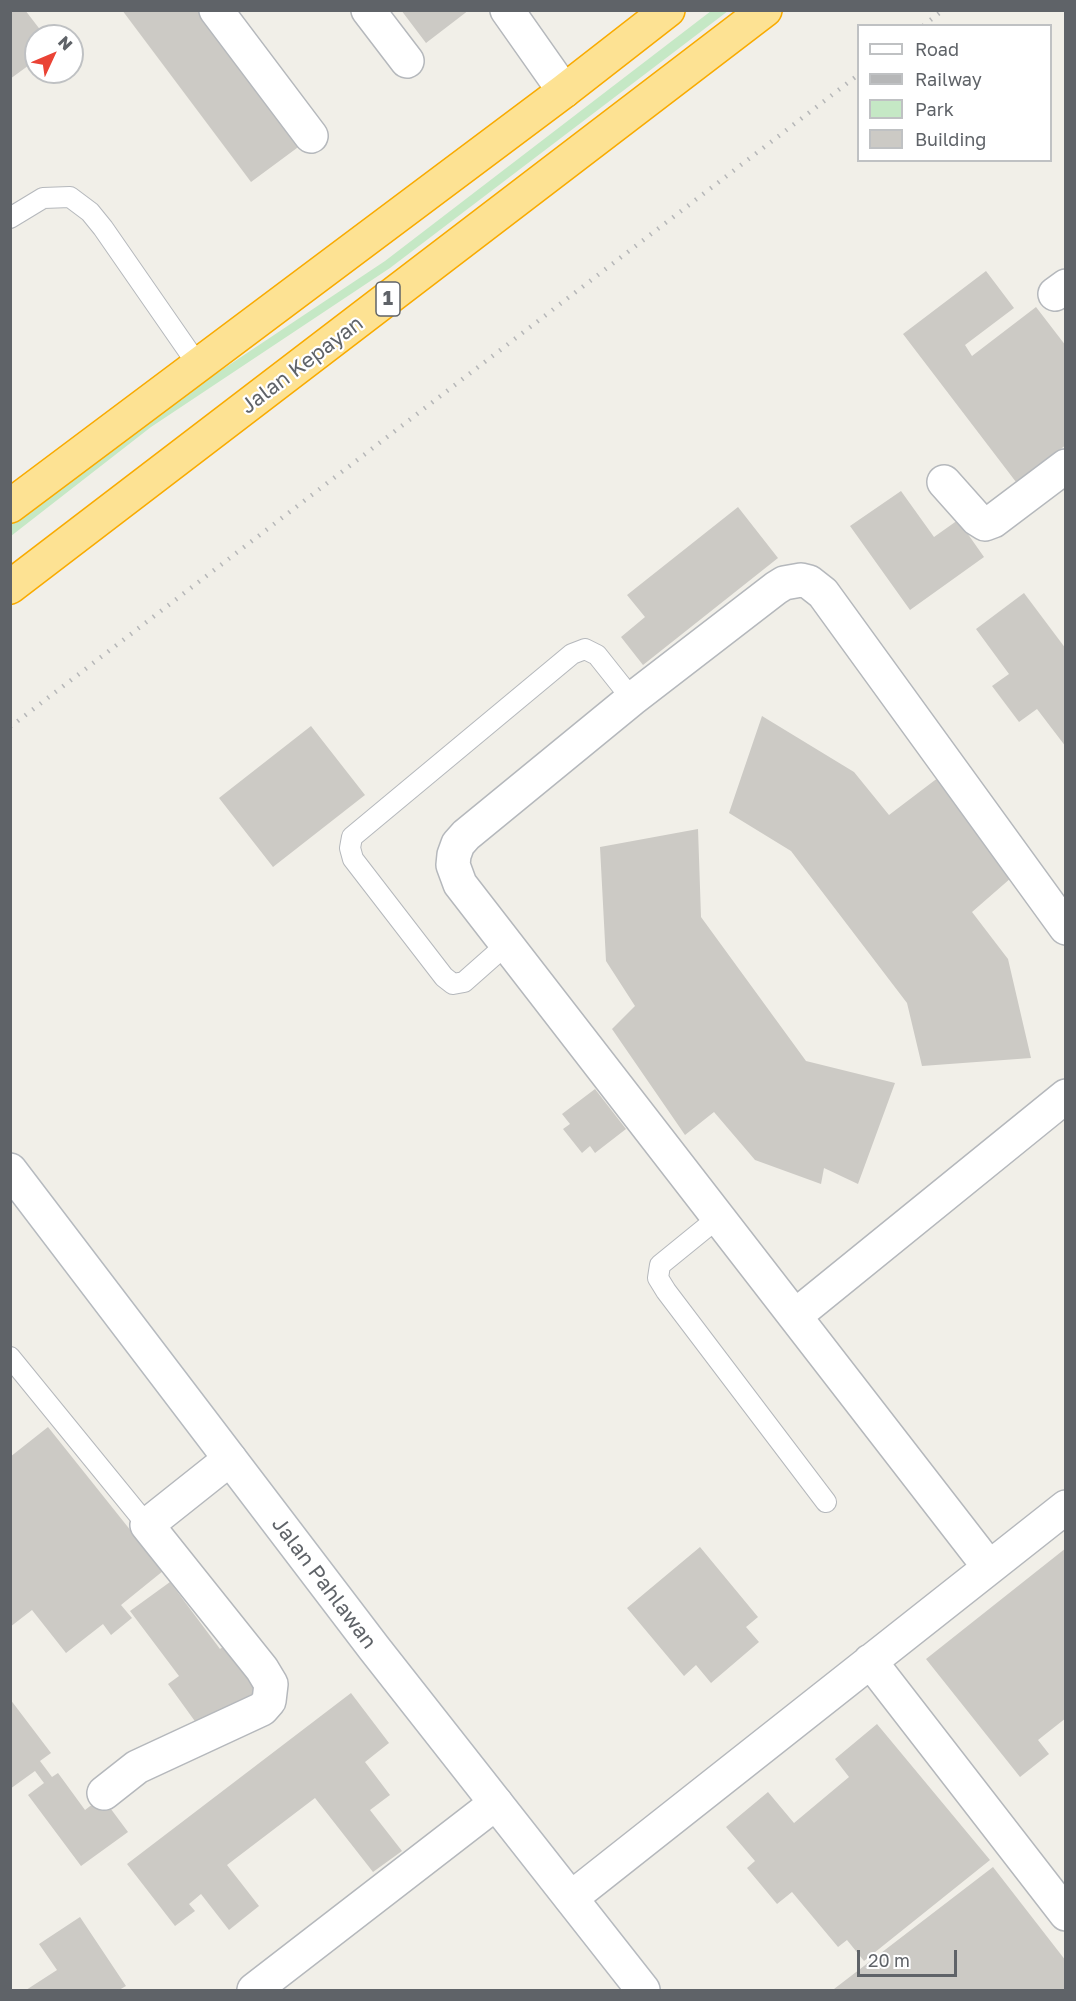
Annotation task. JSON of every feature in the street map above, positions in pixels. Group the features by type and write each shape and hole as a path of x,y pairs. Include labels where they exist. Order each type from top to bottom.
{"highway":[{"path":"10,506 564,91 668,10"},
{"name":"Jalan Kepayan","path":"10,588 765,10"}],"street":[{"path":"216,10 310,136"},
{"path":"368,10 407,60"},
{"path":"507,10 564,91"},
{"path":"945,482 977,519 985,524 993,521 1065,466"},
{"path":"989,1567 507,944 456,875 453,865 454,855 458,844 466,835 632,699 784,583 801,580 809,582 823,592 1065,928"},
{"path":"795,1316 1065,1096"},
{"name":"Jalan Pahlawan","path":"10,1170 374,1648 643,1990"},
{"path":"104,1793 137,1767 262,1709 269,1701 271,1684 262,1669 147,1525 230,1459"},
{"path":"571,1898 1065,1507"},
{"path":"870,1661 1065,1914"},
{"path":"254,1990 496,1803"}],"lane":[{"path":"10,218 43,198 70,197 90,212 198,364"},
{"path":"507,944 464,981 453,984 444,977 353,859 350,848 352,837 572,654 585,649 597,655 632,699"},
{"path":"719,1217 660,1265 658,1278 673,1301 826,1502"},
{"path":"10,1357 147,1525"}],"green space":[{"path":"711,11 728,11 390,268 151,427 11,536 11,525 145,421 385,261"}],"building":[{"path":"10,10 25,10 36,24 24,24 24,69 10,79"},
{"path":"122,10 198,10 301,145 251,182"},
{"path":"401,10 469,10 426,43"},
{"path":"986,271 1014,308 965,345 972,356 1036,307 1066,346 1066,445 1016,482 903,334"},
{"path":"901,491 934,537 958,520 984,557 910,610 850,526"},
{"path":"738,507 778,558 643,665 621,637 645,617 627,595"},
{"path":"1024,593 1066,649 1066,747 1037,709 1019,722 992,686 1009,674 976,629"},
{"path":"762,716 854,772 889,815 943,774 1019,871 972,912 1008,959 1031,1058 922,1066 907,1003 791,851 729,813"},
{"path":"311,726 365,795 273,867 219,798"},
{"path":"698,829 701,917 806,1061 895,1083 858,1184 824,1168 821,1184 755,1160 714,1112 685,1135 612,1029 635,1006 606,961 600,847"},
{"path":"595,1089 626,1129 595,1153 590,1146 582,1153 563,1129 570,1124 562,1114"},
{"path":"48,1427 163,1571 121,1605 132,1618 111,1635 103,1624 66,1653 32,1610 10,1627 10,1457"},
{"path":"700,1547 758,1617 746,1627 759,1642 711,1683 696,1665 684,1676 627,1608"},
{"path":"1066,1548 1066,1718 1038,1740 1049,1754 1020,1777 926,1659"},
{"path":"170,1582 220,1649 231,1641 264,1685 202,1731 168,1684 179,1676 130,1611"},
{"path":"351,1693 389,1743 365,1762 390,1795 370,1810 402,1851 373,1872 315,1798 227,1865 259,1906 229,1930 201,1894 189,1904 195,1911 175,1926 127,1864"},
{"path":"10,1699 51,1753 40,1761 52,1777 58,1773 85,1810 102,1797 128,1832 81,1866 28,1795 44,1783 35,1771 10,1789"},
{"path":"877,1724 990,1860 864,1961 847,1940 838,1947 792,1892 777,1904 747,1868 755,1861 726,1827 768,1792 794,1823 849,1777 835,1759"},
{"path":"993,1867 1066,1961 1066,1990 834,1989"},
{"path":"80,1917 126,1986 119,1990 26,1990 57,1970 39,1944"}],"railway":[{"path":"926,24 943,10"},
{"path":"10,727 857,76"}]}
